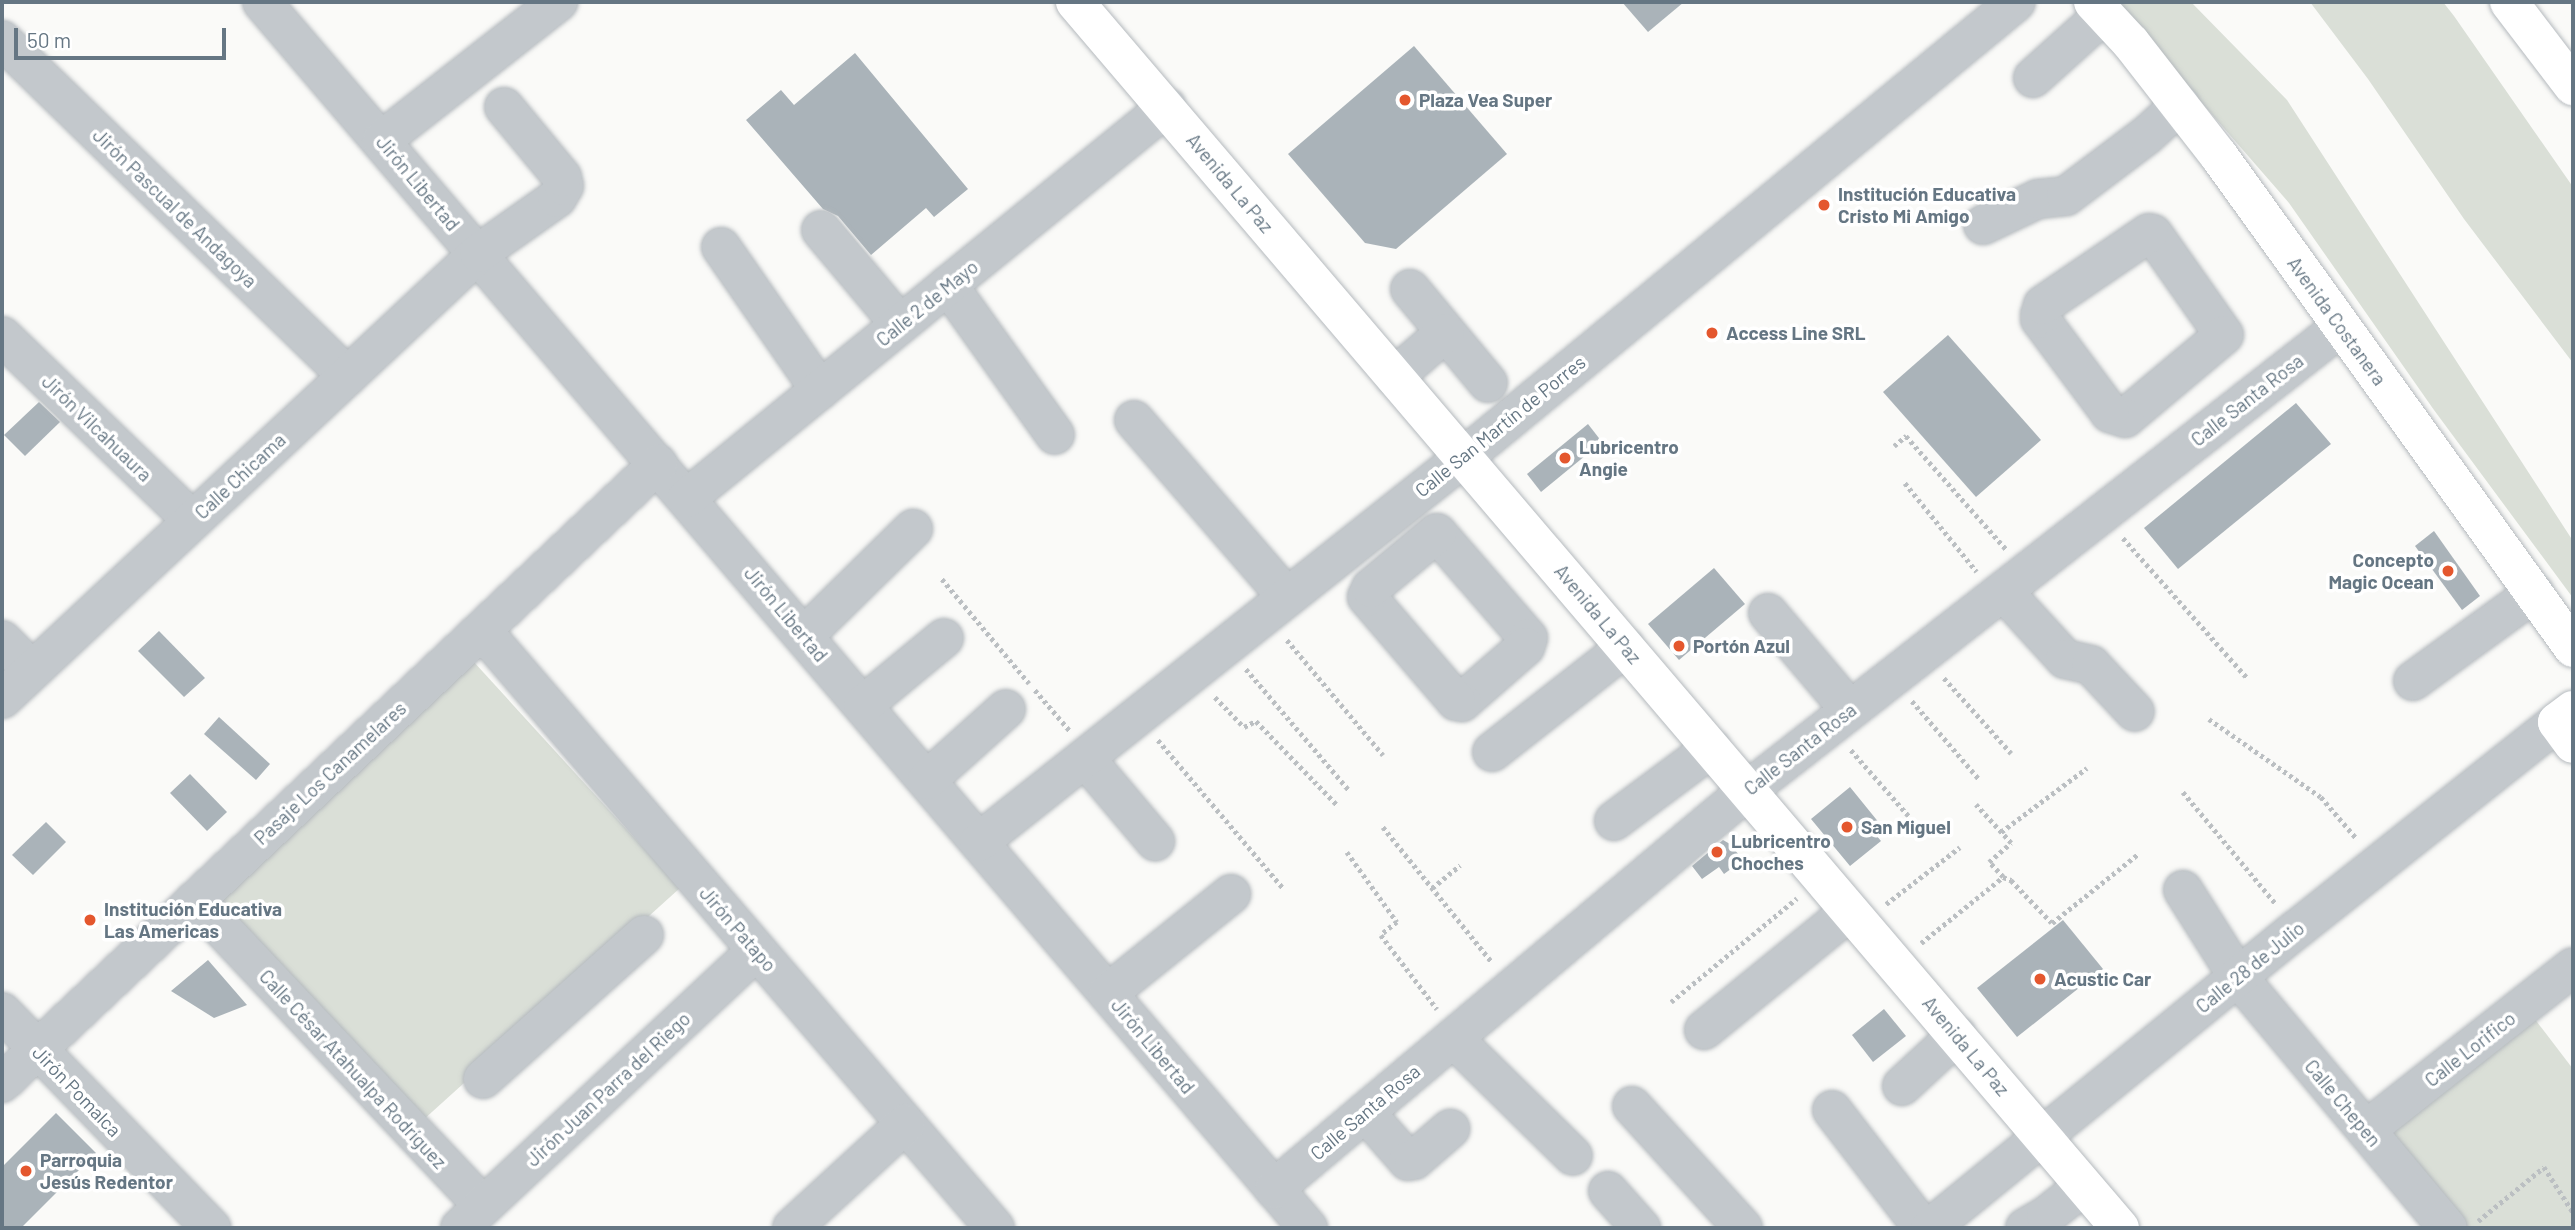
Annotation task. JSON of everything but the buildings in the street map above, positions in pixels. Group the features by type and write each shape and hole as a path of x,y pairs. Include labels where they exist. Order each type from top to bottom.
{"main road":[{"name":"Avenida La Paz","path":"1074,2 1167,107 2120,1228"},
{"path":"2509,2 2573,86"},
{"name":"Avenida Costanera","path":"2099,8 2132,43 2180,105 2573,648"}],"street":[{"name":"Jirón Libertad","path":"262,2 479,253 1308,1228"},
{"path":"382,140 558,2"},
{"name":"Calle San Martín de Porres","path":"979,842 1464,457 2016,2"},
{"path":"2033,79 2099,8"},
{"name":"Jirón Pascual de Andagoya","path":"2,40 348,376"},
{"path":"1983,225 2038,199 2066,196 2147,135 2180,105"},
{"name":"Calle Chicama","path":"2,699 479,253 557,198 564,186 554,166 504,107"},
{"name":"Calle 2 de Mayo","path":"687,498 1167,107"},
{"path":"821,230 900,324"},
{"path":"2149,233 2153,234 2224,332 2222,337 2178,376 2130,417 2115,416 2040,319 2041,308 2149,233"},
{"path":"721,247 820,390"},
{"path":"948,285 1055,435"},
{"path":"1410,289 1488,383"},
{"name":"Calle Santa Rosa","path":"1274,1189 1748,790 2341,327"},
{"path":"1394,377 1445,333"},
{"name":"Jirón Vilcahuaura","path":"2,336 192,520"},
{"path":"2178,376 2213,426"},
{"path":"1134,421 1276,606"},
{"name":"Pasaje Los Canamelares","path":"2,1083 658,464"},
{"path":"1391,514 1412,554"},
{"path":"804,636 913,529"},
{"path":"2009,586 2065,659 2091,665 2135,712"},
{"path":"2413,681 2534,593"},
{"path":"1768,613 1840,718"},
{"name":"Jirón Patapo","path":"482,630 995,1228"},
{"path":"863,705 944,638"},
{"path":"2,640 32,670"},
{"path":"1492,752 1626,648"},
{"path":"927,780 1006,709"},
{"name":"Calle 28 de Julio","path":"1930,1228 2379,864 2568,726"},
{"path":"1614,821 1712,748"},
{"path":"1087,756 1155,841"},
{"name":"Calle Chepen","path":"2183,890 2238,977 2448,1228"},
{"path":"1108,993 1231,894"},
{"name":"Calle César Atahualpa Rodríguez","path":"195,900 472,1217"},
{"path":"1704,1030 1855,917"},
{"path":"483,1079 644,935"},
{"name":"Jirón Juan Parra del Riego","path":"472,1217 756,951"},
{"name":"Calle Lorifico","path":"2366,1130 2573,967"},
{"name":"Jirón Pomalca","path":"2,1012 211,1228"},
{"path":"1902,1086 1957,1035"},
{"path":"1455,1036 1573,1156"},
{"path":"1632,1106 1743,1228"},
{"path":"1832,1110 1923,1228"},
{"path":"1365,1112 1408,1161 1414,1160 1450,1129"},
{"path":"792,1228 905,1124"},
{"path":"2025,1228 2046,1216 2084,1186"},
{"path":"1608,1191 1641,1228"}],"path":[{"path":"1894,446 1906,436 2009,586"},
{"path":"1905,483 2009,586"},
{"path":"2102,514 2248,679"},
{"path":"942,579 1087,756"},
{"path":"1276,606 1383,755"},
{"path":"1226,646 1350,791"},
{"path":"1923,654 2011,753"},
{"path":"1192,673 1244,727 1256,721 1336,804"},
{"path":"1891,678 1980,780"},
{"path":"1138,716 1284,889"},
{"path":"1840,718 1915,823"},
{"path":"2209,719 2321,797 2379,864"},
{"path":"2001,832 2087,768"},
{"path":"2183,792 2297,929"},
{"path":"1976,805 2011,843 1989,862 2003,877 2011,880 2052,923 2138,854"},
{"path":"1383,827 1513,988"},
{"path":"1855,917 1960,847"},
{"path":"1347,852 1397,922 1381,934 1455,1036"},
{"path":"1432,888 1460,865"},
{"path":"1671,1002 1822,877"},
{"path":"1896,964 2003,877"},
{"path":"2469,1228 2544,1167 2573,1212"}],"shaded area":[{"path":"2114,2 2191,2 2287,100 2573,541 2573,598 2434,410 2289,203"},
{"path":"2310,2 2443,2 2454,16 2573,187 2573,363 2464,219 2368,79"},
{"path":"473,661 680,888 422,1121 215,894"},
{"path":"2534,1018 2573,1069 2573,1228 2458,1228 2378,1134"}],"place":[{"name":"Plaza Vea Super","path":"1405,100"},
{"name":"Institución Educativa Cristo Mi Amigo","path":"1824,205"},
{"name":"Access Line SRL","path":"1712,333"},
{"name":"Lubricentro Angie","path":"1565,458"},
{"name":"Concepto Magic Ocean","path":"2448,571"},
{"name":"Portón Azul","path":"1679,646"},
{"name":"San Miguel","path":"1847,827"},
{"name":"Lubricentro Choches","path":"1717,852"},
{"name":"Institución Educativa Las Americas","path":"90,920"},
{"name":"Acustic Car","path":"2040,979"},
{"name":"Parroquia Jesús Redentor","path":"26,1171"}]}
